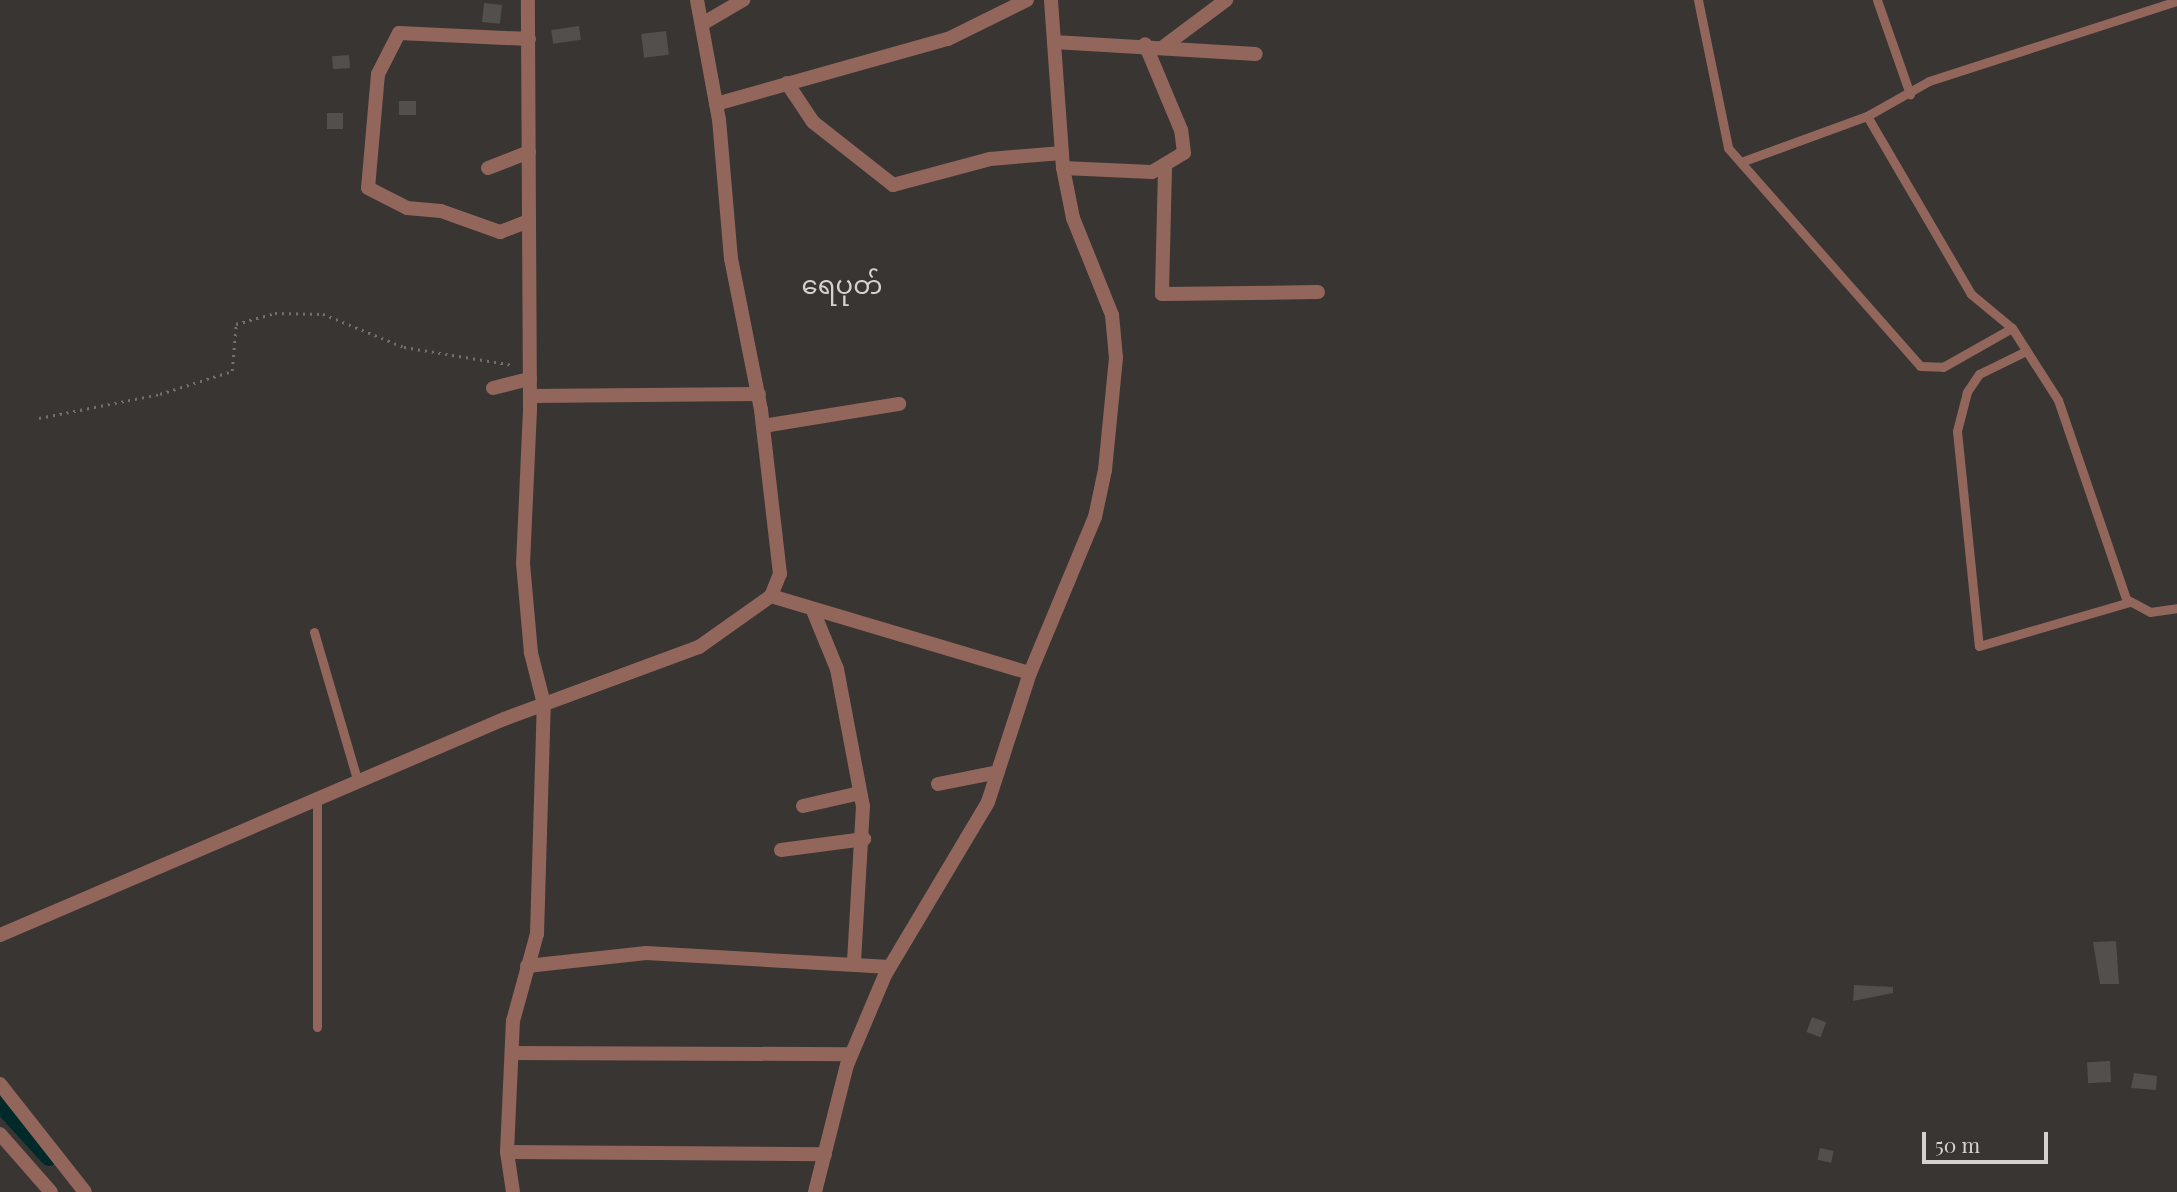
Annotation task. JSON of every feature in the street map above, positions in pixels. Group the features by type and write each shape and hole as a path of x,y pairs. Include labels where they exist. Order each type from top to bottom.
{"street":[{"path":"513,1192 507,1152 512,1053 541,885 544,704 531,653 523,564 530,396 528,0"},
{"path":"0,935 544,704 699,647 771,596 780,574 763,426 731,259 716,104 697,0"},
{"path":"702,24 743,0"},
{"path":"716,104 948,39 1027,0"},
{"path":"816,1192 851,1054 890,967 988,802 1030,673 1095,517 1116,358 1112,315 1073,218 1062,160 1051,0"},
{"path":"1163,47 1226,0"},
{"path":"528,39 399,33 378,74 368,188 407,208 441,211 500,232 530,221"},
{"path":"1054,42 1145,44 1256,54"},
{"path":"787,83 813,122 893,185 990,159 1062,160 1165,169 1184,153 1185,140 1145,44"},
{"path":"488,168 529,152"},
{"path":"1165,169 1162,294 1318,292"},
{"path":"493,388 530,373"},
{"path":"530,396 759,394"},
{"path":"763,426 899,404"},
{"path":"771,596 814,613 1030,673"},
{"path":"814,613 836,668 860,793 864,839 854,960"},
{"path":"938,784 998,772"},
{"path":"803,806 860,793"},
{"path":"781,850 864,839"},
{"path":"527,967 646,953 854,960 890,967"},
{"path":"512,1053 851,1054"},
{"path":"0,1084 86,1192"},
{"path":"0,1134 51,1192"},
{"path":"507,1152 825,1154"}],"lane":[{"path":"1698,0 1728,148 1920,366 1943,367 2012,328"},
{"path":"1878,0 1910,94"},
{"path":"1741,162 1867,116 1929,81 2177,1"},
{"path":"1867,116 1971,294 2012,328 2024,352 2058,400 2129,601 2150,612 2177,608"},
{"path":"2024,352 1979,374 1967,392 1957,431 1979,646 2129,601"},
{"path":"314,632 358,782"},
{"path":"317,800 317,1027"}],"path":[{"path":"39,418 160,394 232,371 236,324 275,313 323,314 404,347 530,373"}],"building":[{"path":"484,3 502,5 500,24 482,22"},
{"path":"579,26 581,40 553,44 551,30"},
{"path":"666,31 669,55 644,58 641,34"},
{"path":"349,55 350,68 333,69 332,56"},
{"path":"399,101 416,101 416,115 399,115"},
{"path":"327,113 343,113 343,129 327,129"},
{"path":"2116,941 2119,984 2100,984 2093,942"},
{"path":"1854,985 1893,987 1893,993 1853,1001"},
{"path":"1812,1017 1826,1022 1821,1037 1807,1032"},
{"path":"2110,1061 2111,1082 2088,1083 2087,1062"},
{"path":"2134,1073 2157,1076 2156,1090 2131,1088"},
{"path":"1820,1148 1834,1151 1831,1163 1818,1160"}],"waterway":[{"path":"0,1103 49,1157"}],"district":[{"name":"ရေပုတ်","path":"842,284"}]}
